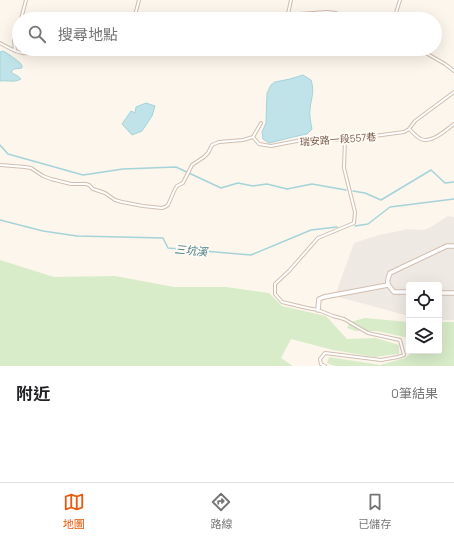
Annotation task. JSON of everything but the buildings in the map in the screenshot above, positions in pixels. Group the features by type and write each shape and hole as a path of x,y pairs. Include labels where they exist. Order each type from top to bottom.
{"street":[{"path":"406,292 394,292 388,285 387,281 390,273 447,246 454,246"},
{"path":"318,310 318,302 324,297 388,285"},
{"path":"442,292 454,293"}],"lane":[{"path":"23,12 26,0"},
{"path":"136,12 139,0"},
{"path":"288,12 291,0"},
{"path":"396,12 400,0"},
{"path":"0,43 12,49"},
{"path":"431,56 454,71"},
{"path":"454,92 415,121 409,129 419,139 424,141 432,140 454,124"},
{"path":"0,166 31,168 43,176 51,179 70,184 89,185 115,200 143,206 162,208 168,205 175,189 183,183 192,165 208,153 212,145 228,140 242,140 253,137 261,123"},
{"name":"瑞安路一段557巷","path":"253,137 259,144 271,146 307,139 345,140 395,134 409,129"},
{"path":"325,366 321,364 320,359 325,353 381,360 398,358 404,355 400,340 368,333 344,319 318,310 282,302 274,294 275,284 318,238 354,223 355,212 344,168 345,140"}],"shaded area":[{"path":"448,216 454,217 454,320 442,320 442,282 406,282 406,315 335,296 354,243 379,235 408,229 424,230"}],"green space":[{"path":"0,260 54,277 115,276 174,287 226,287 269,293 282,306 326,316 347,339 376,338 399,345 399,354 375,357 333,350 291,339 281,358 293,366 0,366"},
{"path":"365,318 406,322 406,337 377,331 356,331 347,328 350,322"},
{"path":"442,322 454,322 454,366 335,366 327,363 329,357 380,365 405,358 410,354 442,354"}],"water":[{"path":"3,51 21,64 22,68 14,69 11,72 21,79 13,81 0,81 0,52"},
{"path":"303,75 311,80 312,84 313,92 310,119 312,129 307,134 269,143 263,139 262,132 266,123 267,93 271,85 275,82"},
{"path":"146,103 155,106 152,116 142,131 132,135 122,124 131,111 135,113 136,107"}],"waterway":[{"path":"0,145 8,154 83,175 123,169 176,167 221,188 238,183 253,186 267,184 287,189 312,184 346,190"},
{"path":"353,191 365,193 381,200 431,170 445,183 454,182"},
{"name":"三坑溪","path":"355,226 368,224 390,207 454,199"},
{"name":"三坑溪","path":"0,220 43,231 77,236 163,238 168,248 251,255 311,230 337,227"}]}
